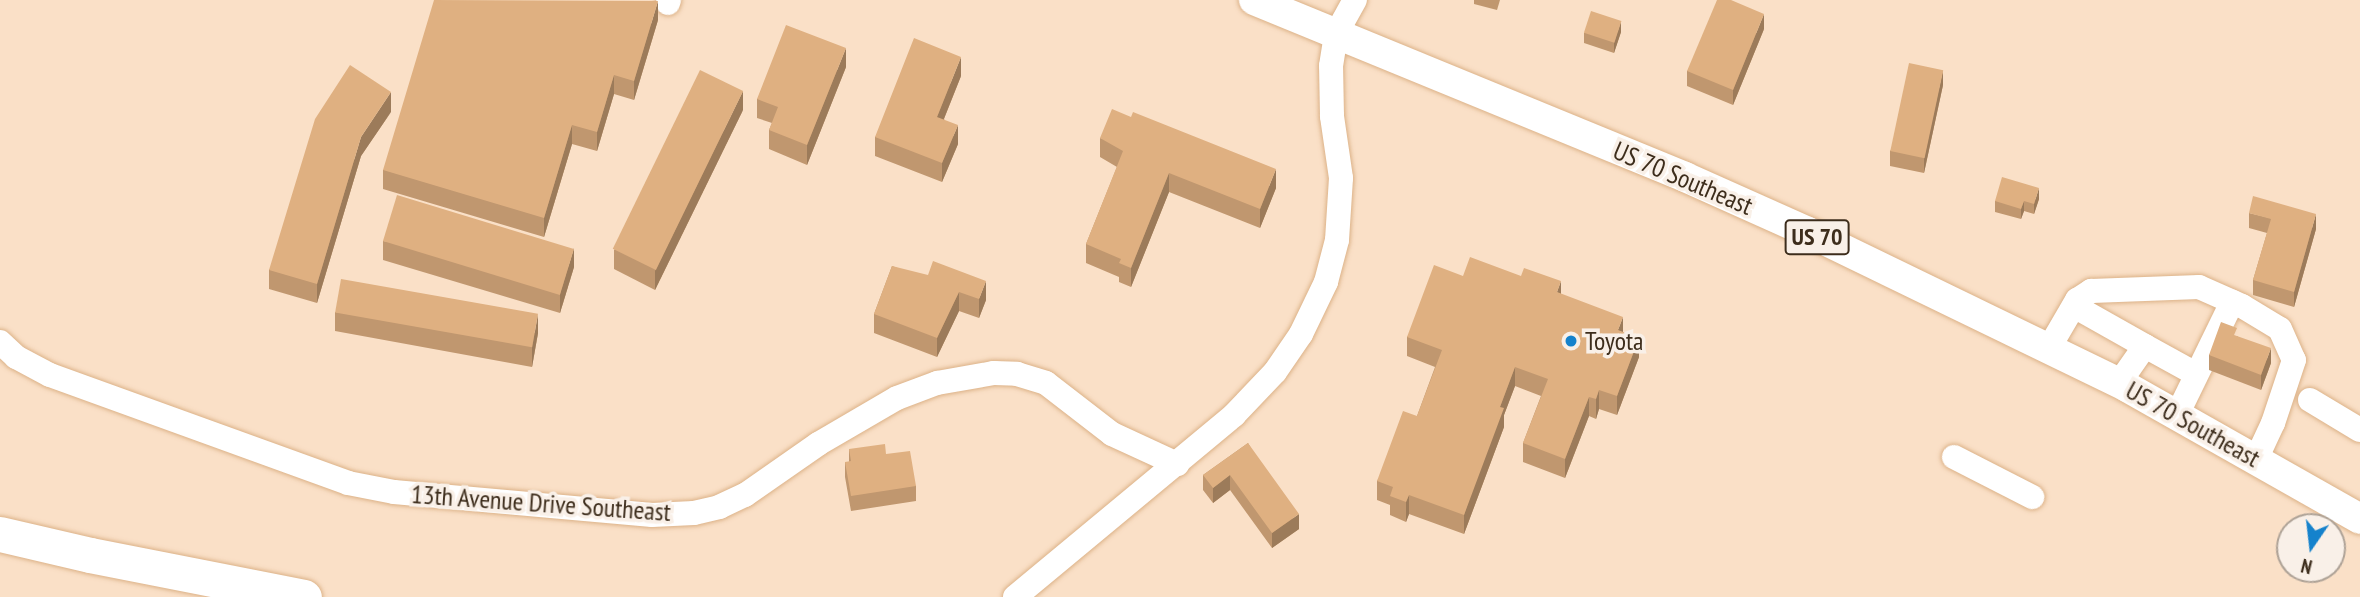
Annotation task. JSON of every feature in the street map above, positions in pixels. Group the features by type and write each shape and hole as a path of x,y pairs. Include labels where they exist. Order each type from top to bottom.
{"highway":[{"path":"0,534 155,569 304,597"}],"main road":[{"name":"US 70 Southeast","path":"1254,0 1685,177 2049,348 2358,512"}],"street":[{"path":"1015,597 1234,415 1275,372 1301,334 1326,282 1341,209 1341,178 1330,91 1336,34 1355,0"},
{"path":"2049,348 2074,306 2091,291 2199,288 2232,302 2280,329 2294,360 2256,458"},
{"path":"2177,415 2232,302"},
{"path":"2074,306 2196,374"},
{"name":"13th Avenue Drive Southeast","path":"0,342 16,356 50,375 348,483 394,492 652,515 694,513 719,507 745,495 818,444 897,398 937,383 994,373 1017,374 1046,383 1112,434 1177,464"},
{"path":"2119,383 2145,345"},
{"path":"2310,400 2360,430"},
{"path":"1954,457 2032,497"}],"building":[{"path":"434,0 658,1 634,81 614,75 597,132 572,125 544,218 383,170"},
{"path":"1717,0 1731,0 1764,14 1733,90 1687,71"},
{"path":"1591,11 1621,21 1614,43 1584,33"},
{"path":"786,25 846,48 807,145 769,130 778,107 757,99"},
{"path":"914,38 961,57 937,117 958,125 942,163 875,137"},
{"path":"1909,63 1943,70 1925,158 1890,151"},
{"path":"350,65 391,92 361,137 317,284 269,270 315,119"},
{"path":"700,70 743,91 656,270 613,249"},
{"path":"1112,109 1131,117 1133,112 1276,169 1260,209 1169,173 1131,268 1119,263 1121,259 1086,244 1123,151 1100,138"},
{"path":"2002,177 2039,188 2034,204 2024,201 2021,209 1995,201"},
{"path":"397,195 574,249 560,295 383,241"},
{"path":"2253,196 2316,214 2294,292 2253,280 2271,219 2249,213"},
{"path":"1470,257 1521,276 1524,268 1561,281 1557,292 1623,317 1618,330 1639,338 1617,396 1599,390 1596,399 1589,397 1565,459 1523,443 1548,379 1515,367 1500,407 1504,408 1464,515 1409,495 1406,502 1390,496 1393,487 1377,481 1403,411 1417,416 1442,350 1407,337 1434,265 1463,276"},
{"path":"933,261 986,281 979,299 959,292 937,338 874,314 892,266 928,275"},
{"path":"341,279 538,314 532,347 335,312"},
{"path":"2221,322 2237,328 2234,335 2271,348 2261,375 2209,355"},
{"path":"1248,443 1299,514 1272,533 1230,475 1213,488 1203,475"},
{"path":"885,444 886,454 910,451 916,486 851,496 845,462 851,461 849,449"}],"place":[{"name":"Toyota","path":"1571,341"}]}
